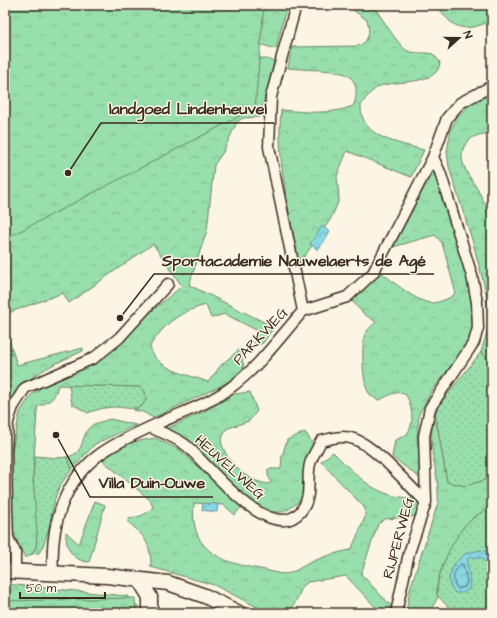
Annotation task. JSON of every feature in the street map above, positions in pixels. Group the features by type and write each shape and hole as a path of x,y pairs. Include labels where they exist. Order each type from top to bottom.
{"street":[{"name":"PARKWEG","path":"53,572 54,534 58,514 76,478 103,452 150,427 203,404 230,388 251,370 303,311 269,147 270,97 296,5"},
{"path":"303,311 347,297 373,273 434,157 447,118 460,103 492,86"},
{"name":"RIJPERWEG","path":"396,613 409,553 426,502 424,436 430,408 474,342 478,328 477,302 472,276 434,157"},
{"path":"5,549 8,538 6,442 8,422 19,397 25,388 94,358 119,338 168,284"},
{"name":"HEUVELWEG","path":"150,427 187,446 245,502 257,512 272,519 290,519 301,511 308,497 310,464 321,441 338,437 355,439 374,452 426,502"},
{"path":"8,538 15,552 10,571 53,572 168,583 205,596 239,613"},
{"path":"140,581 150,597 150,613"}],"green space":[{"path":"5,5 264,5 255,108 5,239"},
{"path":"46,5 274,61 270,81 259,117 243,118 237,122 223,152 214,165 207,230 189,285 274,327 263,343 253,347 258,331 225,314 211,318 206,305 180,315 161,331 150,346 158,361 173,370 208,382 222,364 240,349 244,367 231,381 153,418 143,412 133,410 142,406 146,399 145,391 141,387 58,385 52,399 38,406 37,411 33,476 37,533 36,547 32,554 25,558 10,525 10,460 20,412 31,395 43,386 91,361 182,286 153,244 69,303 63,293 5,314 5,8"},
{"path":"176,5 287,5 276,49 222,33"},
{"path":"346,5 372,5 404,49 411,52 433,54 440,62 438,70 424,79 378,87 361,105 362,116 366,125 373,132 403,145 424,150 411,177 347,151 337,176 339,198 337,205 330,220 299,264 282,168 280,149 281,110 327,112 345,109 353,106 356,91 354,82 351,78 342,73 288,68 292,47 358,46 365,42 369,32 367,20"},
{"path":"437,5 492,5 492,29 486,23 470,28 457,26 447,18"},
{"path":"492,93 492,134 478,135 468,141 462,152 464,166 489,213 492,225 492,359 488,359 481,352 489,326 486,292 473,243 449,167 447,152 451,129 456,119 467,107"},
{"path":"434,168 469,286 474,309 473,328 469,342 431,392 419,414 417,439 424,481 392,457 395,440 406,435 410,430 412,414 410,404 406,395 402,393 392,394 379,400 369,393 364,374 363,342 366,332 376,322 364,314 351,300 380,271 405,291 420,300 433,303 447,299 454,295 455,290 442,243 435,235 393,247"},
{"path":"5,327 17,365 83,348 83,351 58,362 25,384 16,393 5,418"},
{"path":"481,352 488,359 492,359 492,478 465,486 447,482 435,413 443,400"},
{"path":"69,385 141,387 145,391 146,399 142,406 135,408 110,407 98,409 88,413 72,404"},
{"path":"250,392 257,411 249,421 226,429 221,441 228,456 239,470 253,479 269,484 271,482 268,475 268,469 281,469 282,456 287,440 305,432 316,448 305,496 289,509 281,512 272,512 255,505 164,430 205,411 235,394"},
{"path":"435,413 447,482 465,486 492,478 492,505 469,522 454,542 440,573 437,591 438,597 429,613 406,613 410,589 438,503 437,480 432,448 432,426"},
{"path":"110,419 136,425 95,444 72,469 67,457 74,455 78,451 89,428 94,424"},
{"path":"155,438 180,450 241,507 235,515 224,505 194,503 194,519 196,532 202,543 210,551 220,557 245,566 286,574 319,559 350,550 352,548 366,515 364,507 321,462 333,452 353,472 372,487 394,496 422,498 419,516 385,519 378,524 361,574 392,607 391,613 381,613 346,576 308,582 303,586 290,613 269,613 214,585 151,567 150,552 146,541 143,536 128,522 129,519 148,512 153,507 150,500 102,460 128,443"},
{"path":"35,456 56,458 67,457 72,469 57,492 43,546 39,553 32,554 36,547 33,476"},
{"path":"95,501 105,505 89,562 79,559 71,553 67,543 66,532 79,544"},
{"path":"492,505 492,613 454,613 437,595 437,587 441,569 457,534 472,519"},
{"path":"5,584 127,596 138,606 139,613 5,613"},
{"path":"135,598 136,613 5,613 5,601"}],"water":[{"path":"322,226 330,232 318,250 310,244"},
{"path":"203,503 218,504 217,512 202,510"},
{"path":"482,550 492,554 492,569 482,558 468,558 470,581 469,589 463,593 455,593 450,586 449,578 454,564 466,553"}],"place":[{"name":"landgoed Lindenheuvel","path":"68,173"},
{"name":"Sportacademie Nauwelaerts de Agé","path":"120,318"},
{"name":"Villa Duin-Ouwe","path":"56,435"}]}
